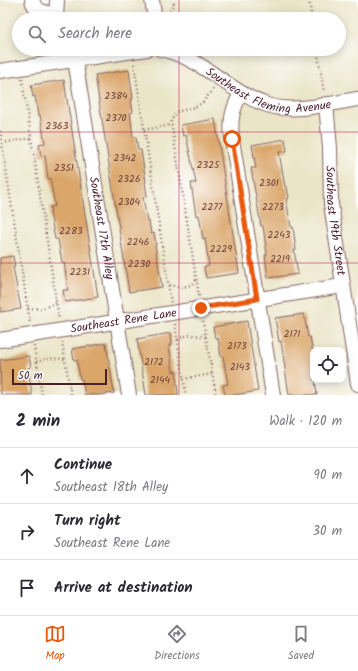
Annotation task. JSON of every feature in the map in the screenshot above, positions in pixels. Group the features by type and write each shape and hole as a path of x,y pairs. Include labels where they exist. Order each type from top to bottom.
{"street":[{"path":"32,0 35,8 43,12"},
{"path":"57,12 58,0"},
{"path":"152,0 154,12"},
{"path":"0,72 66,57 77,56"},
{"name":"Southeast Fleming Avenue","path":"182,56 201,66 241,93 268,106 284,109 301,108 358,99"},
{"name":"Southeast 17th Alley","path":"66,57 117,321 129,395"},
{"path":"241,93 232,113 231,129 273,395"},
{"name":"Southeast 19th Street","path":"326,104 330,148 331,204 342,286 358,384"},
{"name":"Southeast Rene Lane","path":"0,340 342,286"}],"path":[{"path":"167,12 174,5 173,0"},
{"path":"309,0 311,12"},
{"path":"133,56 186,395"},
{"path":"318,56 326,104"},
{"path":"20,68 71,395"},
{"path":"216,395 171,125 172,117 176,112 195,107 202,103 221,79"},
{"path":"144,130 171,125"},
{"path":"0,131 42,395"},
{"path":"2,144 31,138"},
{"path":"169,285 180,288 186,287 194,283 196,279"},
{"path":"28,308 41,309 56,303"},
{"path":"177,340 190,335 206,337"},
{"path":"36,362 48,358 65,359"},
{"path":"183,379 212,374"}],"building":[{"path":"129,70 133,99 131,99 133,112 130,113 133,137 136,137 138,150 141,150 147,196 143,197 147,221 149,221 151,234 154,233 162,287 129,292 95,75"},
{"path":"64,80 98,297 65,302 63,290 68,290 64,262 62,262 58,239 55,239 50,213 50,207 55,206 50,178 48,179 45,155 41,156 39,144 45,143 40,115 38,116 35,96 33,97 31,85"},
{"path":"215,119 239,273 206,278 204,267 209,266 205,238 203,239 199,215 196,216 191,183 196,183 186,135 183,136 181,125"},
{"path":"285,139 287,151 279,152 285,187 287,187 289,198 286,199 291,227 293,227 296,250 294,250 298,274 268,278 265,255 267,255 263,226 261,226 251,168 256,168 252,145"},
{"path":"13,256 15,267 13,267 21,309 0,312 0,258"},
{"path":"304,314 308,337 310,337 312,347 310,347 310,383 315,383 317,395 289,395 281,341 279,342 275,318"},
{"path":"247,321 258,391 225,395 223,385 228,384 223,356 221,357 218,338 215,338 213,327"},
{"path":"171,333 172,345 169,345 173,372 176,371 178,395 146,395 137,339"},
{"path":"106,343 114,393 85,395 82,379 80,379 77,360 74,360 72,349"},
{"path":"29,356 31,367 28,368 32,395 1,395 0,360"}],"route":[{"path":"201,308 257,299 232,139"}]}
